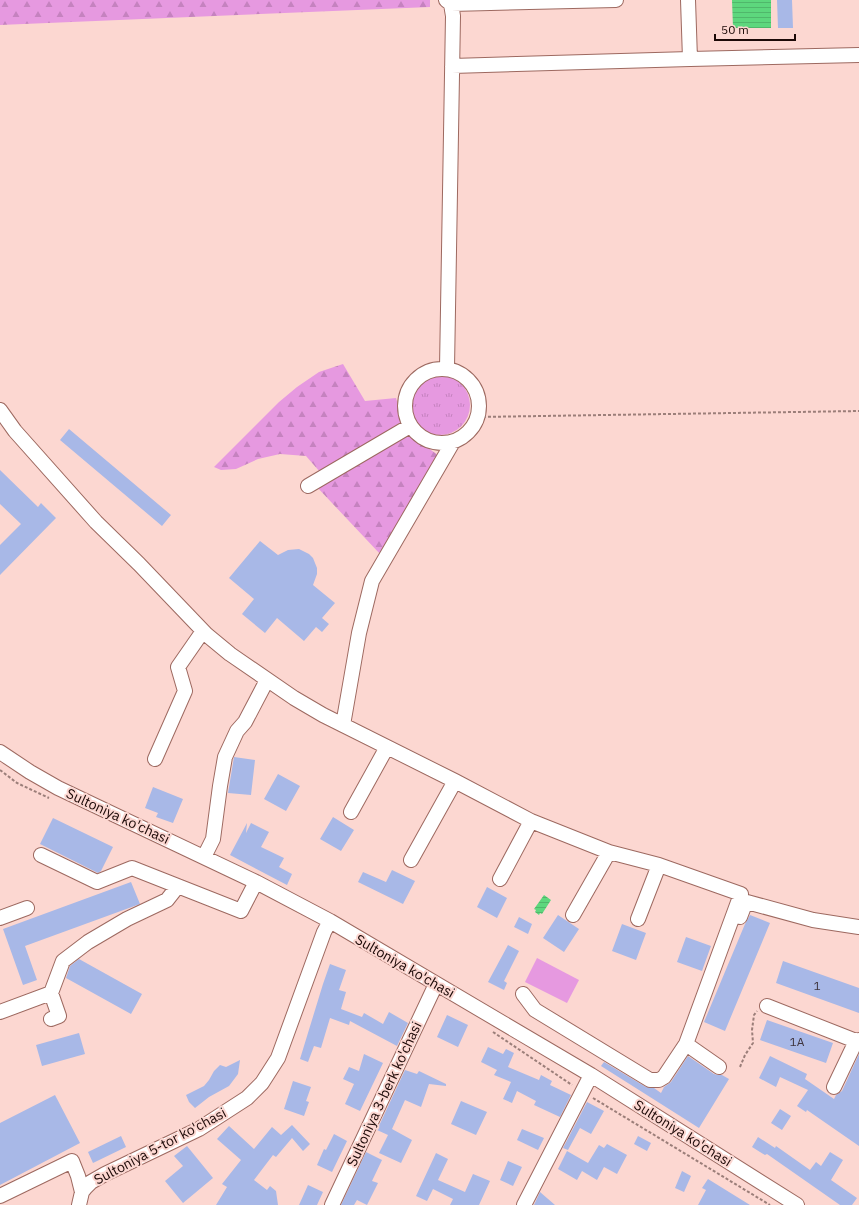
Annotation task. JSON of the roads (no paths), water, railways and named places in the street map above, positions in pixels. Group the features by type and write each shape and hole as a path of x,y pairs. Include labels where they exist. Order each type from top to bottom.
{"street":[{"path":"447,368 453,16 448,2 616,0"},
{"path":"688,0 690,59"},
{"path":"452,66 859,55"},
{"path":"447,368 460,372 470,380 477,391 479,404 478,417 473,428 464,436 453,442 441,444 429,441 419,436 410,426 405,416 404,403 407,391 414,381 423,373 435,369 447,368"},
{"path":"0,410 15,431 96,522 204,631 230,654 294,698 323,715 531,821 609,852 659,865 741,894 686,1044 664,1077 659,1080 650,1080 535,1010 524,994"},
{"path":"308,486 410,426"},
{"path":"343,725 359,634 372,581 453,442"},
{"path":"155,758 185,691 178,667 204,631"},
{"path":"204,857 213,839 225,757 237,731 245,722 267,680"},
{"path":"351,812 387,747"},
{"name":"Sultoniya ko'chasi","path":"0,752 58,788 256,882 330,921 592,1075 797,1205"},
{"path":"411,860 455,781"},
{"path":"500,879 531,821"},
{"path":"573,915 609,852"},
{"path":"41,855 97,882 132,868 241,911 256,882"},
{"path":"638,919 659,865"},
{"path":"51,1019 59,1016 51,993 63,962 88,942 127,919 167,900 178,886"},
{"path":"702,1021 747,902 813,920 859,927"},
{"path":"0,918 27,908"},
{"name":"Sultoniya 5-tor ko'chasi","path":"81,1198 91,1182 199,1129 247,1098 257,1088 278,1058 324,932 330,921"},
{"name":"Sultoniya 3-berk ko'chasi","path":"332,1205 436,984"},
{"path":"0,1012 51,993"},
{"path":"767,1006 857,1040 834,1087"},
{"path":"686,1044 719,1067"},
{"path":"524,1205 592,1075"},
{"path":"0,1196 72,1161 78,1176 81,1198"}]}
